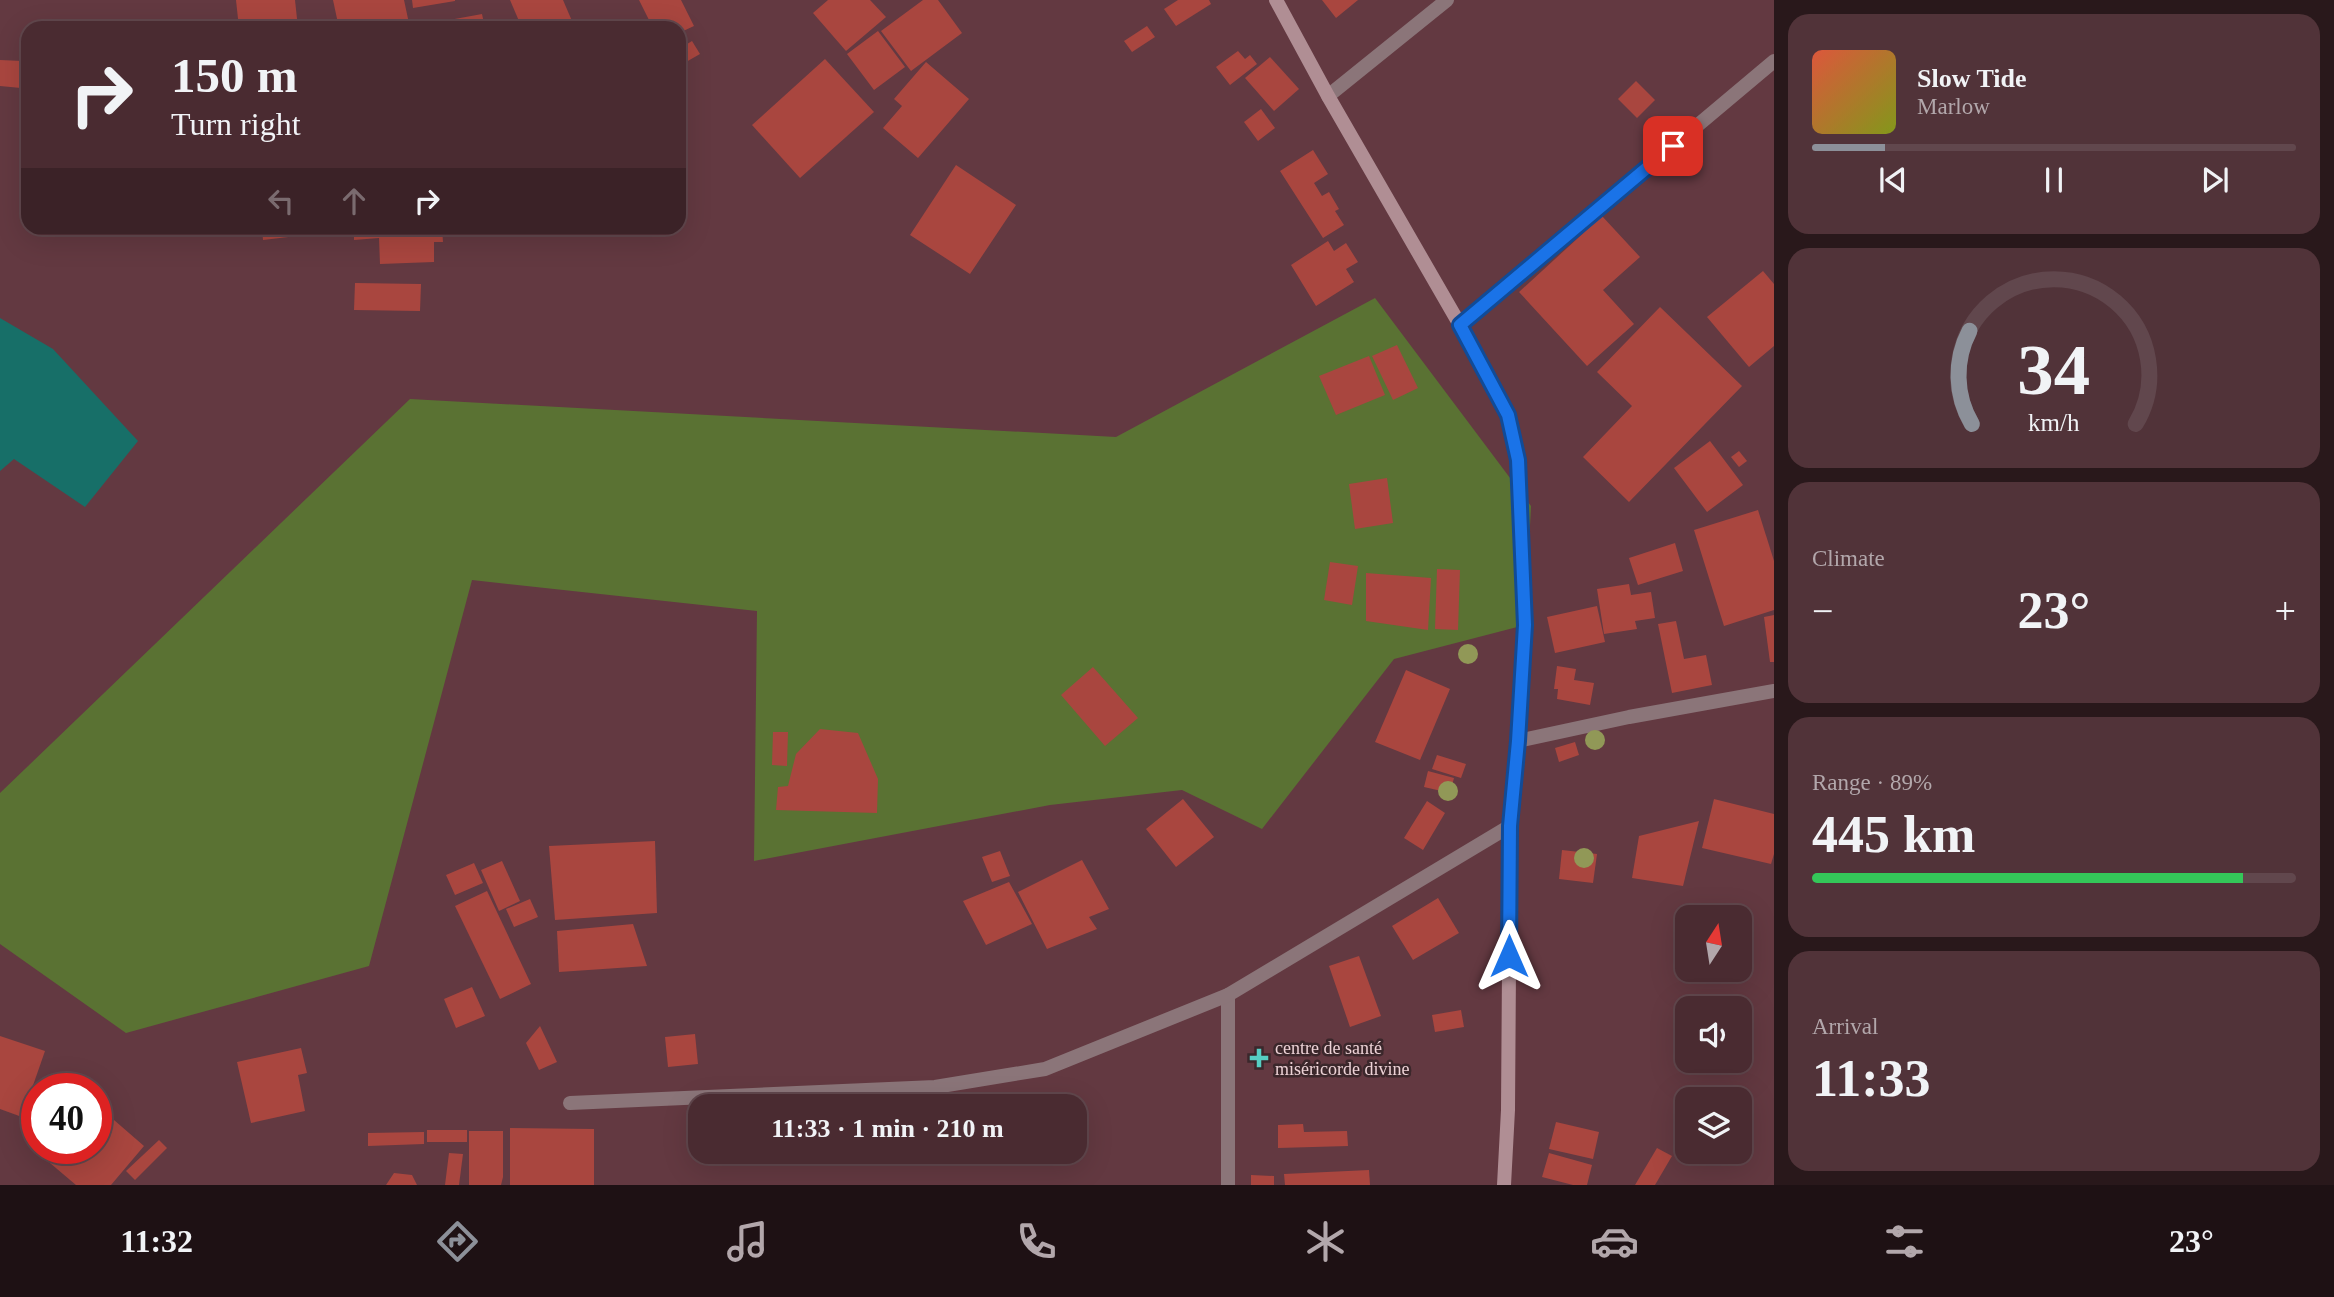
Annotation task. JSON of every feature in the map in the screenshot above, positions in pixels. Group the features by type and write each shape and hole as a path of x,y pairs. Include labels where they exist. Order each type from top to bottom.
{"street":[{"path":"1276,0 1508,415 1518,460 1525,625 1510,826 1508,1110 1504,1185"},
{"path":"1328,96 1447,0"},
{"path":"1460,325 1774,61"},
{"path":"1518,741 1629,717 1774,691"},
{"path":"570,1103 935,1087 1045,1069 1228,995 1510,826"},
{"path":"1228,995 1228,1185"}],"green space":[{"path":"1375,298 1531,506 1525,625 1394,659 1262,829 1182,790 1050,805 754,861 757,611 472,580 369,966 126,1033 0,944 0,793 410,399 1116,437"}],"water":[{"path":"0,318 53,349 138,441 85,507 14,459 0,471"}],"building":[{"path":"236,0 295,0 297,21 238,21"},
{"path":"333,0 404,0 408,21 338,21"},
{"path":"412,0 455,0 455,1 413,8"},
{"path":"510,0 563,0 572,21 519,21"},
{"path":"639,0 681,0 694,26 686,30 686,21 650,21"},
{"path":"828,0 870,0 886,17 846,51 813,13"},
{"path":"923,0 938,0 962,33 911,71 881,31"},
{"path":"1178,0 1209,0 1211,4 1176,26 1164,9"},
{"path":"1322,0 1358,0 1336,18"},
{"path":"482,14 484,21 444,21"},
{"path":"1147,26 1155,37 1132,52 1124,41"},
{"path":"878,31 905,67 874,90 847,54"},
{"path":"692,41 700,54 686,62 686,45"},
{"path":"1238,51 1245,59 1250,55 1257,64 1230,85 1216,67"},
{"path":"1270,57 1299,89 1274,111 1245,78"},
{"path":"825,59 874,112 800,178 752,125"},
{"path":"0,60 21,61 21,88 0,86"},
{"path":"926,62 969,99 918,158 883,128 902,106 894,99"},
{"path":"1636,81 1655,100 1637,118 1618,99"},
{"path":"1261,109 1275,128 1258,141 1244,122"},
{"path":"1313,150 1328,174 1314,183 1322,196 1329,192 1339,209 1335,211 1344,225 1323,238 1280,171"},
{"path":"956,165 1016,205 970,274 910,235"},
{"path":"1602,216 1640,257 1603,290 1634,324 1587,366 1519,292"},
{"path":"263,235 305,235 263,240"},
{"path":"354,235 442,235 443,242 434,242 434,262 380,264 379,238 354,240"},
{"path":"1328,241 1334,251 1346,243 1358,262 1346,269 1354,282 1316,306 1291,265"},
{"path":"1763,271 1774,284 1774,346 1749,367 1707,317"},
{"path":"355,283 421,284 420,311 354,310"},
{"path":"1660,307 1742,386 1629,502 1583,457 1632,406 1597,372"},
{"path":"1397,345 1418,388 1393,400 1372,356"},
{"path":"1369,356 1385,395 1336,415 1319,376"},
{"path":"1710,441 1743,485 1707,512 1674,468"},
{"path":"1739,451 1747,461 1739,467 1731,457"},
{"path":"1387,478 1393,523 1355,529 1349,484"},
{"path":"1758,510 1774,561 1774,610 1724,626 1694,530"},
{"path":"1675,543 1683,571 1638,585 1629,558"},
{"path":"1330,562 1358,566 1352,605 1324,600"},
{"path":"1437,569 1460,570 1458,630 1435,629"},
{"path":"1366,573 1431,578 1428,630 1366,621"},
{"path":"1629,584 1631,595 1651,592 1655,618 1635,621 1637,629 1604,634 1597,589"},
{"path":"1597,606 1605,642 1555,653 1547,617"},
{"path":"1774,615 1774,662 1770,662 1764,617"},
{"path":"1676,621 1684,659 1706,655 1712,685 1672,693 1658,624"},
{"path":"1557,666 1576,669 1574,680 1594,683 1590,705 1557,699 1558,689 1554,689"},
{"path":"1093,667 1138,718 1105,746 1061,695"},
{"path":"1406,670 1450,689 1420,760 1375,742"},
{"path":"820,729 858,733 878,779 877,813 776,810 778,787 788,786 796,754"},
{"path":"773,732 788,732 787,766 772,765"},
{"path":"1575,742 1579,755 1559,762 1555,748"},
{"path":"1437,755 1466,764 1461,778 1432,769"},
{"path":"1428,771 1454,778 1450,793 1424,787"},
{"path":"1183,799 1214,837 1176,867 1146,829"},
{"path":"1714,799 1774,814 1774,854 1771,864 1702,848"},
{"path":"1427,801 1445,813 1423,850 1404,838"},
{"path":"1699,821 1683,886 1632,878 1639,836"},
{"path":"655,841 657,913 555,920 549,846"},
{"path":"1562,850 1597,854 1593,883 1559,879"},
{"path":"1000,851 1010,876 992,882 982,857"},
{"path":"1082,860 1109,909 1089,917 1097,929 1047,949 1018,892"},
{"path":"502,861 520,901 499,911 481,870"},
{"path":"474,863 483,883 455,895 446,875"},
{"path":"1009,882 1032,924 986,945 963,901"},
{"path":"487,891 531,984 500,999 455,906"},
{"path":"1438,898 1459,933 1413,960 1392,926"},
{"path":"530,899 538,917 514,927 506,909"},
{"path":"633,924 647,966 559,972 557,931"},
{"path":"1359,956 1381,1016 1350,1027 1329,966"},
{"path":"472,987 485,1016 456,1028 444,999"},
{"path":"1461,1010 1464,1027 1435,1032 1432,1015"},
{"path":"540,1026 557,1062 539,1070 526,1043"},
{"path":"695,1034 698,1064 668,1067 665,1037"},
{"path":"0,1036 45,1051 37,1073 21,1073 21,1117 0,1109"},
{"path":"301,1048 307,1073 298,1075 305,1111 251,1123 237,1062"},
{"path":"112,1118 144,1146 111,1185 76,1185 51,1164 112,1164"},
{"path":"1556,1122 1599,1132 1593,1159 1549,1149"},
{"path":"1303,1124 1304,1132 1347,1131 1348,1146 1278,1148 1278,1125"},
{"path":"510,1128 594,1129 594,1185 510,1185"},
{"path":"427,1130 467,1130 467,1142 427,1142"},
{"path":"469,1131 503,1131 501,1185 469,1185"},
{"path":"424,1132 424,1144 368,1146 368,1133"},
{"path":"159,1140 167,1148 135,1180 126,1171"},
{"path":"1657,1148 1672,1156 1655,1185 1635,1185"},
{"path":"449,1153 463,1154 459,1185 445,1185"},
{"path":"1549,1153 1592,1165 1587,1185 1573,1185 1542,1177"},
{"path":"1369,1170 1370,1185 1285,1185 1284,1174"},
{"path":"394,1173 412,1175 417,1185 386,1185"},
{"path":"1251,1175 1274,1176 1274,1185 1251,1185"}],"place":[{"name":"centre de santé miséricorde divine","path":"1259,1058"}],"route":[{"path":"1509,956 1510,826 1525,625 1518,460 1508,415 1460,325 1673,146"}]}
